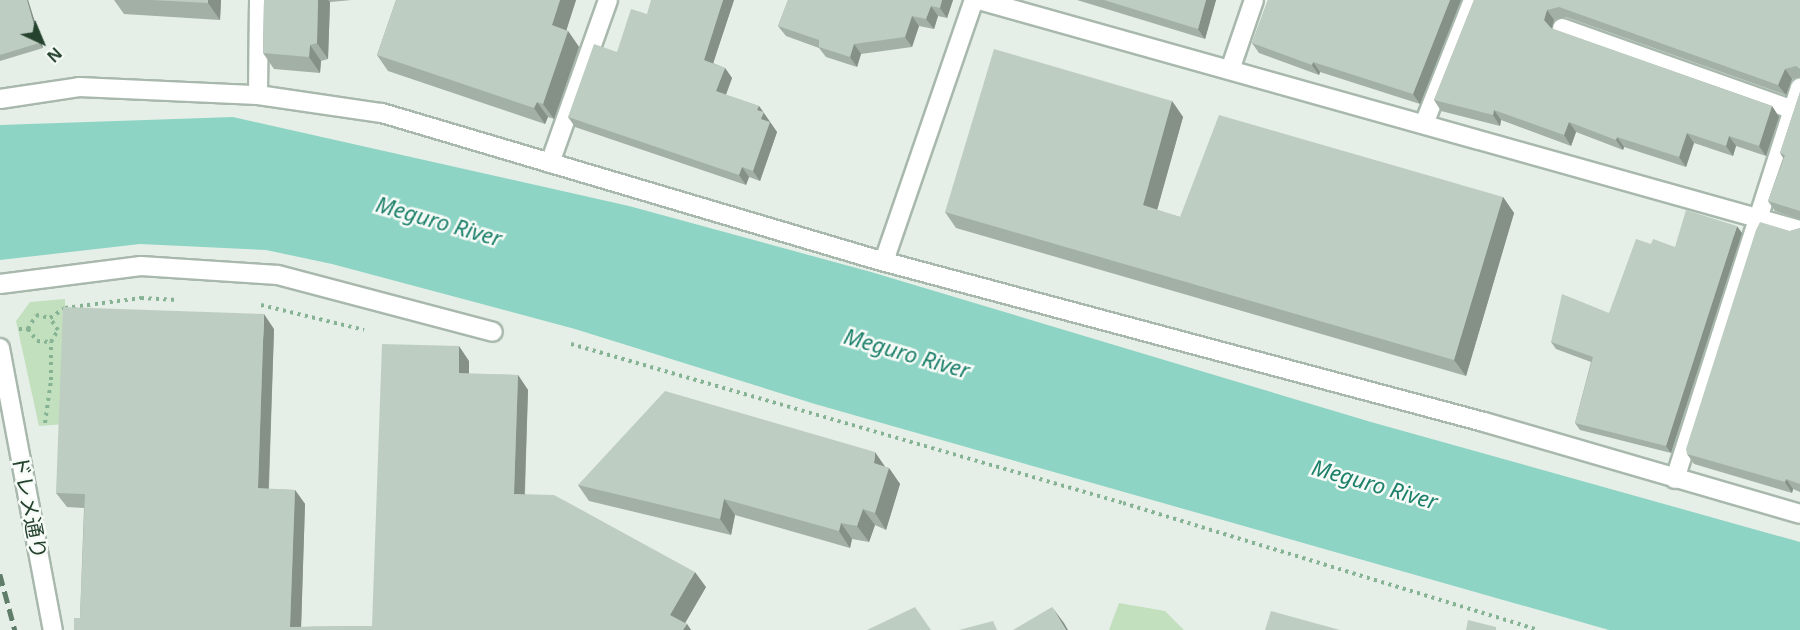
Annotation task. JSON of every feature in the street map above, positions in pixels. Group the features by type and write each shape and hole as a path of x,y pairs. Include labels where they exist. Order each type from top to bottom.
{"street":[{"path":"258,95 259,0"},
{"path":"550,163 608,0"},
{"path":"884,261 974,0"},
{"path":"979,0 1041,9 1230,70 1800,230"},
{"path":"1230,70 1254,0"},
{"path":"1424,124 1473,0"},
{"path":"1562,28 1791,109"},
{"path":"0,99 79,87 258,95 382,113 884,261 1484,422 1800,514"},
{"path":"1675,479 1754,237 1756,219 1791,109 1800,87"},
{"path":"0,284 141,266 278,275 493,332"},
{"name":"ドレメ通り","path":"0,348 53,630"}],"path":[{"path":"50,318 65,308 76,306 141,298 183,300"},
{"path":"252,304 374,333"},
{"path":"28,329 36,315 50,318 58,330 51,342 51,380 44,425"},
{"path":"572,345 1123,503 1538,630"}],"green space":[{"path":"65,299 66,424 39,426 16,321 30,302"},
{"path":"1119,603 1165,611 1184,630 1109,630"}],"water":[{"name":"Meguro River","path":"233,117 629,206 871,272 1371,422 1800,542 1800,630 1609,630 815,404 575,329 332,264 266,250 140,244 0,260 0,125"}],"building":[{"path":"0,0 27,0 39,43 0,55"},
{"path":"152,0 208,0 208,3"},
{"path":"264,0 318,0 317,43 310,45 309,57 263,53"},
{"path":"396,0 560,0 552,25 568,31 543,104 537,102 534,108 377,55"},
{"path":"651,0 723,0 704,60 725,68 716,91 759,106 757,110 764,112 761,119 770,122 753,171 742,167 739,175 568,117 594,44 617,52 631,9 647,14"},
{"path":"788,0 942,0 940,8 931,6 926,19 912,16 905,37 854,44 850,57 819,47 819,40 778,26"},
{"path":"1104,0 1206,0 1198,29"},
{"path":"1268,0 1450,0 1413,94 1313,62 1312,65 1252,43"},
{"path":"1474,0 1800,0 1800,69 1796,66 1785,69 1778,85 1559,7 1547,10 1544,20 1551,28 1772,106 1759,146 1729,136 1726,146 1687,133 1679,157 1617,137 1616,140 1569,122 1564,135 1494,110 1493,115 1434,100"},
{"path":"994,49 1172,101 1143,205 1180,217 1219,115 1503,197 1454,360 945,212"},
{"path":"1800,92 1800,211 1768,201 1785,155 1780,153"},
{"path":"1686,210 1737,226 1666,446 1575,423 1593,357 1551,342 1562,294 1609,313 1636,239 1651,244 1653,239 1675,247"},
{"path":"1760,222 1790,231 1800,228 1800,484 1786,479 1785,482 1687,454 1686,449"},
{"path":"63,307 264,314 258,488 295,490 290,627 372,626 382,344 459,346 459,373 518,375 514,494 554,495 695,572 670,615 687,624 683,630 74,630 74,618 80,618 85,494 56,493"},
{"path":"665,391 875,452 874,463 889,468 875,513 863,509 857,526 841,523 839,531 724,499 720,519 578,485"},
{"path":"915,607 931,630 867,630"},
{"path":"1052,607 1066,630 1013,630"},
{"path":"1271,611 1340,630 1265,630"},
{"path":"1468,620 1496,627 1496,630 1466,630"},
{"path":"993,621 997,630 959,630"}],"railway":[{"path":"0,574 15,630"}]}
